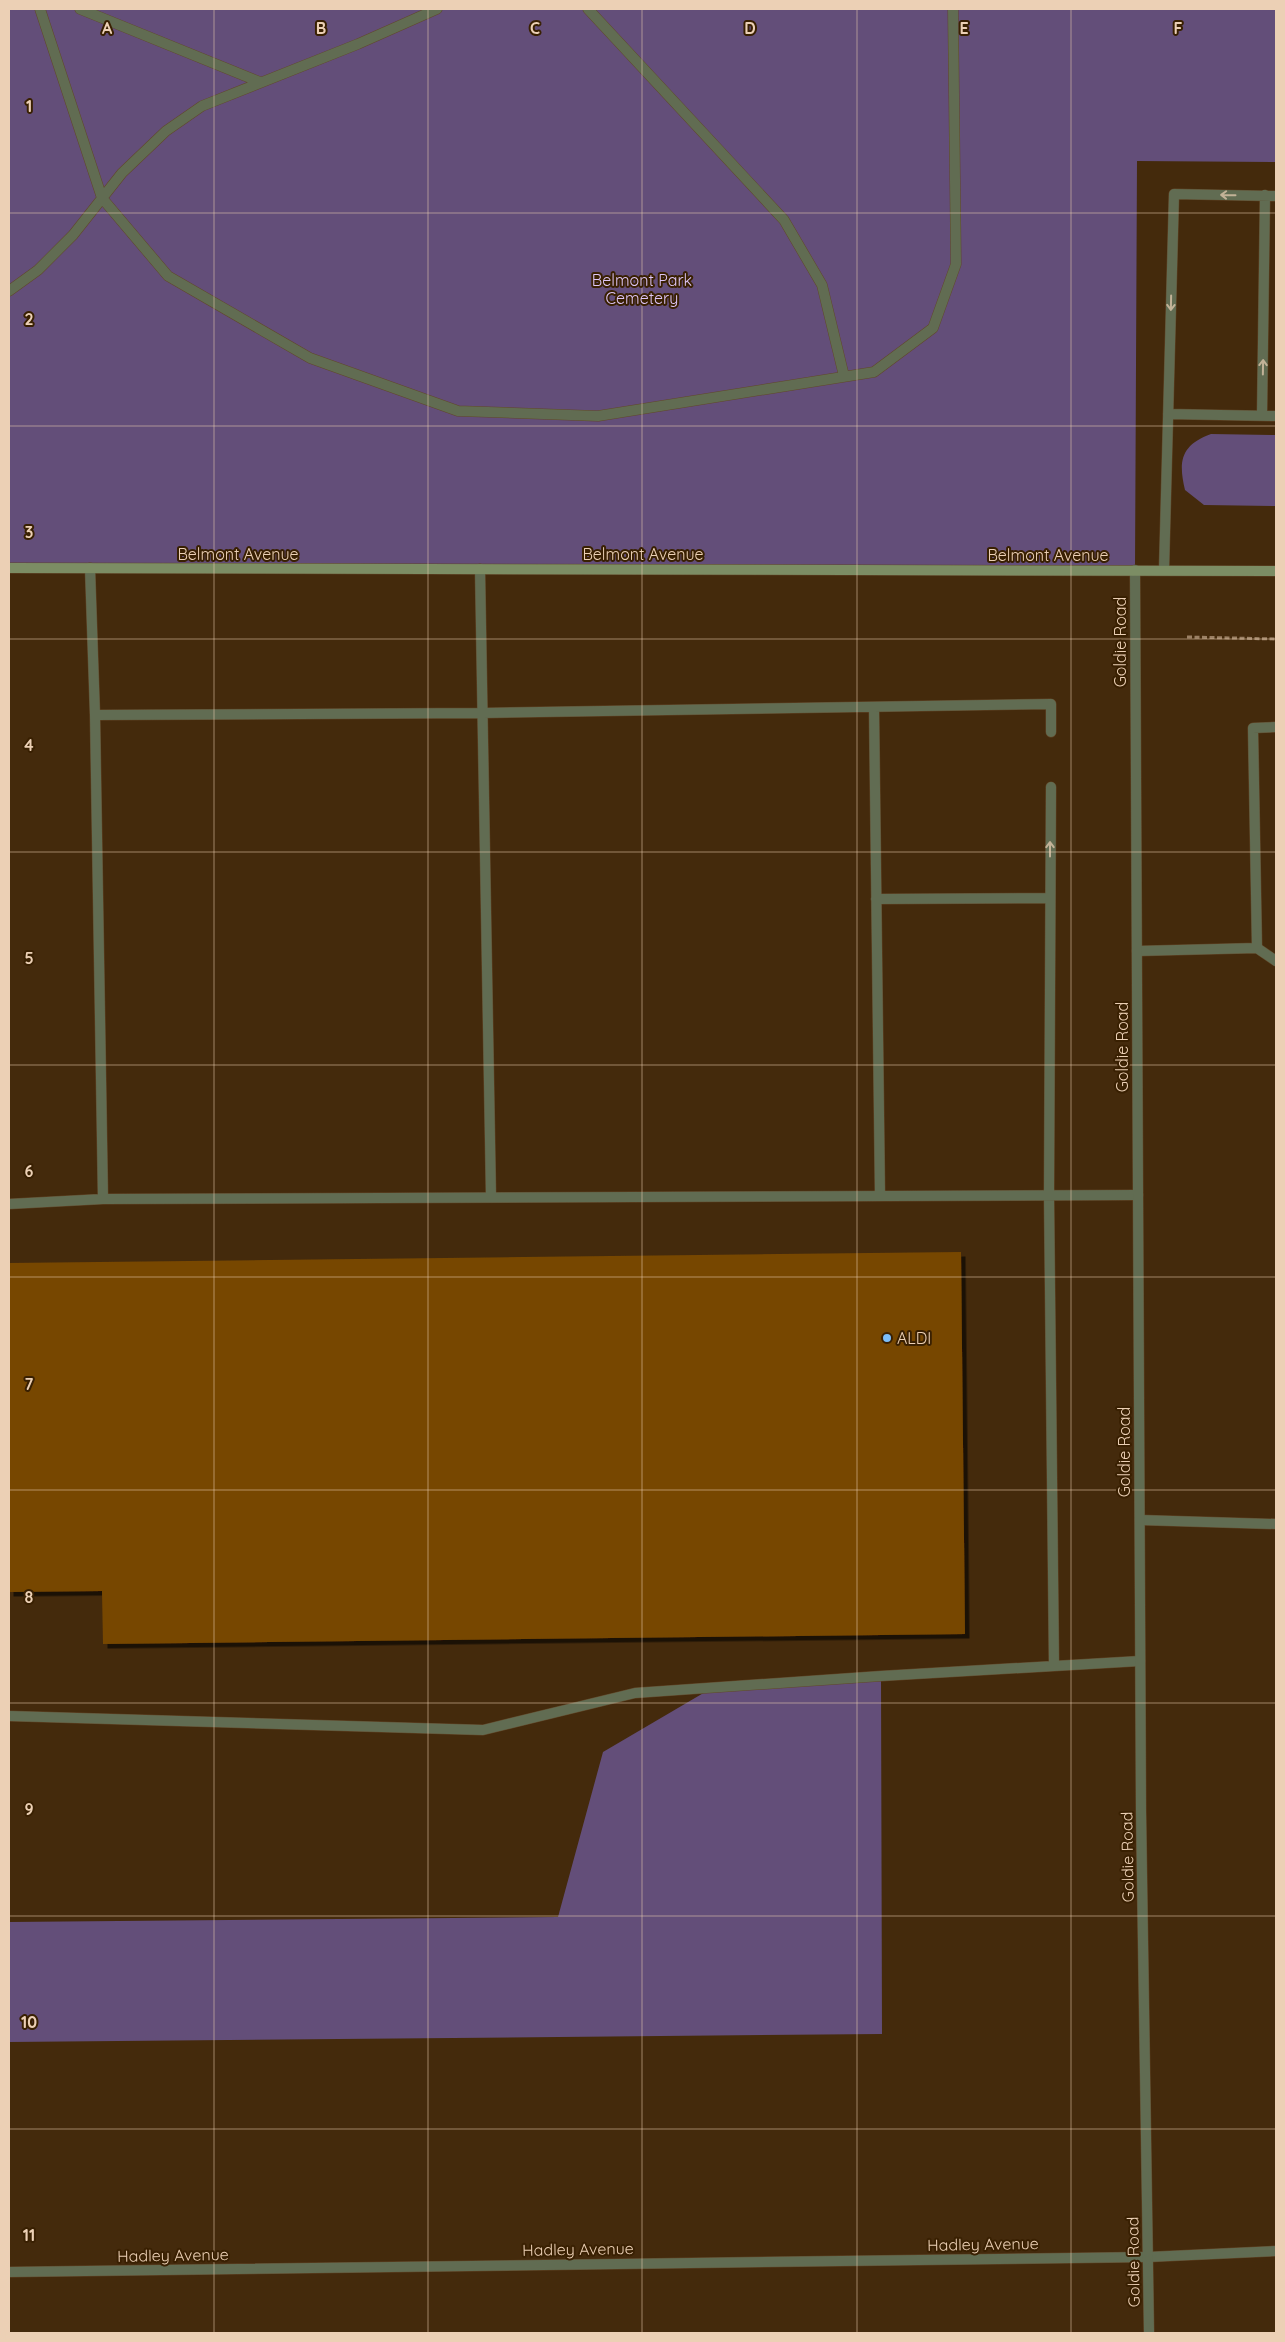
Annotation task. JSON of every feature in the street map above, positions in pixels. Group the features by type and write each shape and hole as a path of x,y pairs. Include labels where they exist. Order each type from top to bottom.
{"main road":[{"name":"Belmont Avenue","path":"9,568 1276,571"}],"street":[{"path":"40,9 102,198 168,276 310,358 458,411 598,416 874,372 933,328 956,264 953,9"},
{"path":"80,9 260,82"},
{"path":"9,291 38,270 73,235 122,173 166,131 202,106 358,44 436,9"},
{"path":"588,9 784,220 822,286 844,376"},
{"path":"1164,570 1174,194 1276,196"},
{"path":"1262,416 1265,195"},
{"path":"1168,414 1276,416"},
{"path":"90,568 95,716 103,1199"},
{"path":"480,569 491,1197"},
{"name":"Goldie Road","path":"1135,570 1140,1661 1149,2333"},
{"path":"95,716 483,713 1051,704 1051,732"},
{"path":"874,707 880,1196"},
{"path":"1257,948 1253,728 1276,727"},
{"path":"1051,787 1049,1196 1054,1666"},
{"path":"876,899 1050,898"},
{"path":"1137,951 1257,948 1276,961"},
{"path":"9,1204 103,1199 1138,1195"},
{"path":"1140,1520 1276,1524"},
{"path":"9,1716 483,1730 635,1693 1140,1661"},
{"name":"Hadley Avenue","path":"9,2272 1148,2257 1276,2251"}],"path":[{"path":"1187,637 1276,639"}],"green space":[{"name":"Belmont Park Cemetery","path":"9,9 1276,9 1276,162 1137,161 1135,570 9,568"},
{"path":"1211,434 1276,435 1276,506 1204,505 1185,490 1182,471 1184,455 1193,443"},
{"path":"881,1676 882,2034 9,2042 9,1922 558,1917 603,1752 712,1688"}],"building":[{"path":"961,1252 965,1634 103,1644 102,1591 9,1592 9,1263"}],"place":[{"name":"ALDI","path":"887,1338"}]}
